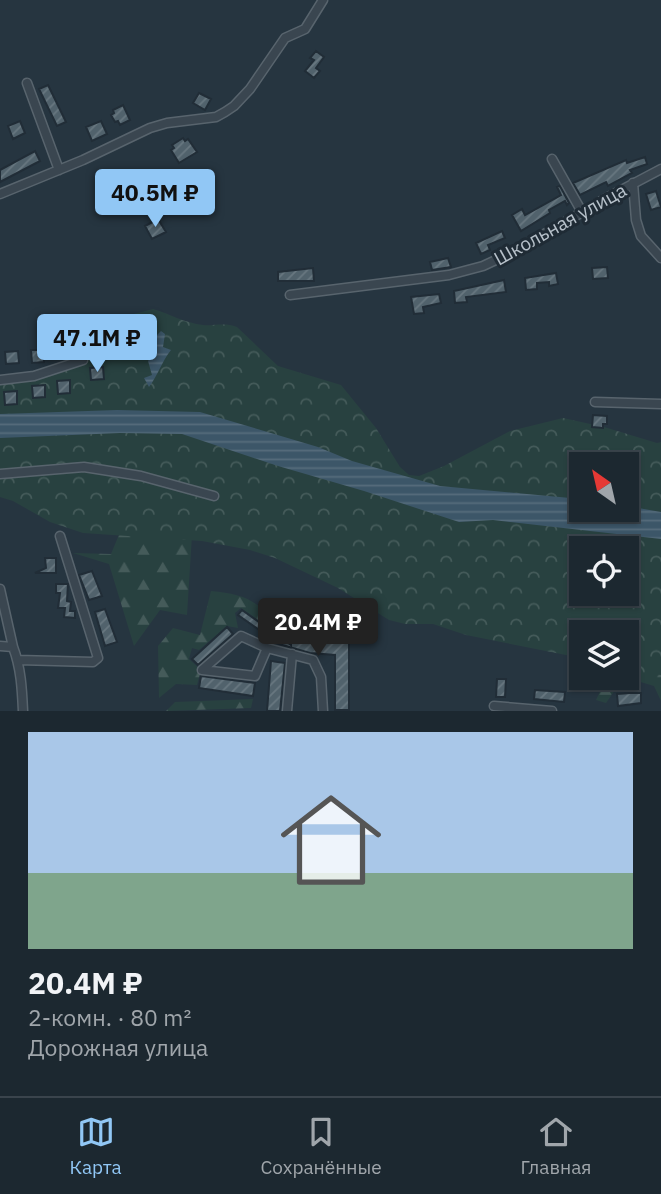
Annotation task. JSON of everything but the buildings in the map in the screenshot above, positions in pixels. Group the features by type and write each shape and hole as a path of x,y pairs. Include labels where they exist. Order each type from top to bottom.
{"street":[{"path":"0,194 150,128 167,123 216,117 234,106 250,89 285,38 304,29 323,0"},
{"path":"27,82 59,170"},
{"path":"552,159 582,212"},
{"name":"Школьная улица","path":"290,295 449,275 483,266 515,251 661,169"},
{"path":"633,183 636,220 641,236 661,258"},
{"path":"0,380 34,376 83,360"},
{"path":"595,402 661,404"},
{"path":"0,474 84,467 141,476 214,496"},
{"path":"18,660 93,662 98,658 60,536"},
{"path":"0,589 18,660 23,711"},
{"path":"267,648 255,676 202,670 241,636 267,648 313,660 321,677 323,711"},
{"path":"0,646 13,647"},
{"path":"287,711 292,654"},
{"path":"494,706 552,711"}],"green space":[{"path":"153,309 196,324 237,327 278,366 341,385 376,428 400,467 409,475 419,476 444,466 510,431 563,418 661,442 661,675 639,672 639,620 569,620 569,656 466,635 433,624 405,624 389,620 338,588 275,558 250,550 202,541 83,533 50,522 13,501 0,497 0,380 50,369 89,356 126,316"},
{"path":"123,525 192,535 187,615 160,610 134,646 109,564 73,553 111,554"},
{"path":"211,591 250,600 265,611 279,628 293,604 285,639 241,608 235,613 238,628 227,626 199,650 192,648 189,659 201,670 197,685 176,684 159,698 158,646 173,628 200,635"},
{"path":"639,653 661,654 661,701 654,686 639,682"},
{"path":"601,690 615,690 606,703 596,700"},
{"path":"253,699 251,708 166,711 175,702"}],"water":[{"path":"161,331 165,334 163,347 171,350 149,387 144,378 152,375 148,361 155,352 157,335"},
{"path":"117,410 200,412 440,486 569,498 569,522 639,522 639,508 661,512 661,539 493,520 459,522 182,434 120,433 0,438 0,414"}]}
